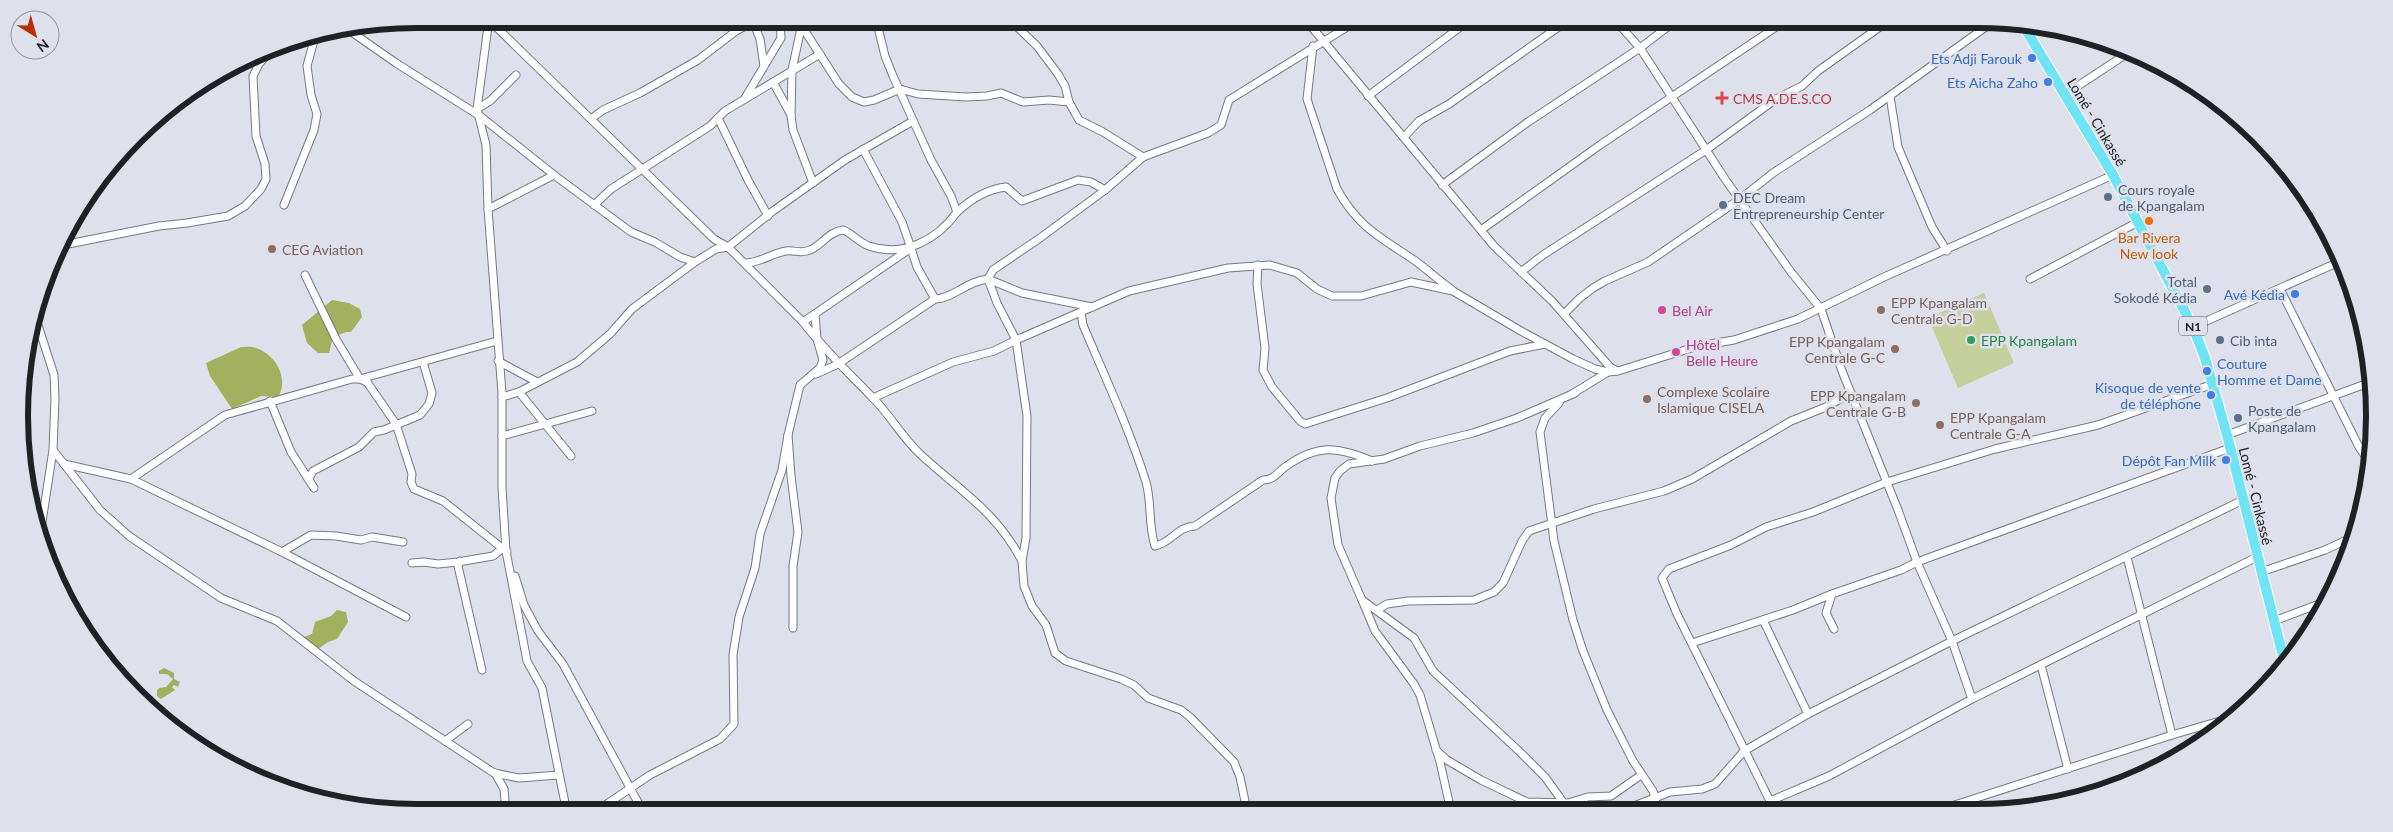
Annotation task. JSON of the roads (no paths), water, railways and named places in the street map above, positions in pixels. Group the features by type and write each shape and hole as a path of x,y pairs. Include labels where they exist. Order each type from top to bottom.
{"highway":[{"name":"Lomé - Cinkassé","path":"2026,31 2113,175 2193,327 2213,384 2227,435 2283,656"}],"street":[{"path":"488,28 479,113 486,145 488,209 502,397 502,488 505,550 527,661 542,688 565,804"},
{"path":"498,28 714,239 728,247 745,263 803,322 838,364 873,398 919,453 963,489 1000,526 1022,562"},
{"path":"591,119 602,110 640,93 698,60 740,28"},
{"path":"755,28 762,45 764,66"},
{"path":"744,100 781,38 780,28"},
{"path":"803,28 838,84 860,101 874,100 900,89 918,94 966,96 987,96 1001,93 1023,102 1049,100 1069,102"},
{"path":"803,28 792,70 792,116 793,130 814,183"},
{"path":"878,28 885,56 957,212"},
{"path":"1018,28 1037,46 1065,86 1069,102 1079,120 1103,132 1143,157"},
{"path":"1313,28 1442,186 1506,259 1564,314 1610,367 1618,371"},
{"path":"988,279 993,270 1105,190 1143,157 1156,154 1208,133 1221,125 1229,100 1313,46 1325,42 1346,28"},
{"path":"1368,96 1459,28"},
{"path":"1404,137 1419,121 1449,104 1557,28"},
{"path":"1622,28 1640,48 1673,96 1706,150 1791,272 1821,309 1830,339 1917,562 1952,641 1972,700"},
{"path":"1442,186 1551,106 1640,48 1666,28"},
{"path":"1481,230 1584,156 1775,28"},
{"path":"1521,272 1543,255 1706,150 1776,99 1802,86 1818,71 1878,28"},
{"path":"1564,314 1593,288 1648,262 1740,199 1797,156 1890,96 1984,28"},
{"path":"353,33 396,63 479,113 554,175 631,232 655,242 680,257 695,262"},
{"path":"284,204 314,130 317,114 311,95 307,66 314,41"},
{"path":"1313,46 1307,99 1337,190 1344,202 1365,227 1383,242 1413,260 1453,291 1545,344 1595,369 1608,372 1618,371 1698,346 1734,340 1798,319 1852,292 2113,175"},
{"path":"594,205 611,189 710,126 725,111 820,54"},
{"path":"2064,95 2124,56"},
{"path":"68,244 159,226 187,224 228,216 245,206 261,189 266,179 265,164 256,136 254,76 263,59"},
{"path":"479,113 516,75"},
{"path":"773,82 792,116"},
{"path":"1890,96 1898,147 1932,227 1946,250"},
{"path":"718,118 768,216"},
{"path":"502,397 519,392 577,362 610,334 632,309 695,262 716,249 728,247 863,148 913,120"},
{"path":"863,148 898,214 917,267 935,299"},
{"path":"488,209 554,175"},
{"path":"803,322 911,248 936,234 968,202 991,189 1006,187 1022,201 1078,180 1091,182 1105,190"},
{"path":"2030,279 2138,222"},
{"path":"745,263 756,263 787,251 795,253 808,251 817,246 823,239 843,230 868,246 894,251 911,248"},
{"path":"2193,327 2335,264"},
{"path":"1258,265 1257,284 1265,348 1263,370 1272,387 1300,421 1305,424 1387,398 1510,351 1545,344"},
{"path":"873,398 953,362 994,351 1128,291 1228,268 1270,265 1297,273 1317,289 1332,296 1361,296 1411,282 1453,291"},
{"path":"305,275 336,339 360,379 367,382 396,424 412,474 414,489 444,501 505,550 524,605 538,630 563,664 639,804"},
{"path":"988,279 1000,310 1016,340 1027,416 1026,538 1022,562 1024,586 1032,606 1046,626 1058,656 1066,661 1134,685 1148,698 1181,710 1190,717 1234,762 1240,777 1245,804"},
{"path":"806,379 838,364 935,299 941,299 975,280 988,279 1022,293 1093,307"},
{"path":"2280,289 2364,454"},
{"path":"1081,312 1084,325 1126,426 1147,484 1150,532 1155,546 1164,543 1184,527 1196,526 1263,480 1271,480 1283,469 1305,455 1339,449 1372,461"},
{"path":"606,804 666,766 708,747 720,739 734,724 733,655 739,617 755,568 760,534 782,470 788,436 797,404 798,390 806,379 820,368 824,360 817,339 815,314"},
{"path":"38,326 54,375 56,398 53,450 42,521"},
{"path":"131,480 225,415 270,401 352,379 360,379 497,341"},
{"path":"498,361 537,382"},
{"path":"309,478 313,471 359,447 374,432 420,414 429,404 432,393 423,362"},
{"path":"1608,372 1553,408 1540,428 1546,488 1553,522 1554,541 1568,605 1583,651 1607,710 1641,775 1653,791 1656,804"},
{"path":"2213,384 2098,425 1995,450 1887,482 1813,512 1766,527 1731,545 1666,571 1662,578 1663,582 1770,801 1829,776 2141,613 2257,557"},
{"path":"2227,435 2364,385"},
{"path":"519,392 571,456"},
{"path":"1449,804 1430,729 1414,684 1375,631 1338,545 1331,498 1335,478 1344,466 1396,455 1420,446 1495,426 1575,393"},
{"path":"1377,610 1387,604 1408,601 1474,600 1494,592 1503,583 1525,535 1534,529 1603,506 1664,492 1692,479 1791,421 1826,407 1851,393"},
{"path":"270,401 291,452 314,488"},
{"path":"502,436 592,411"},
{"path":"788,436 790,476 798,532 793,566 793,628"},
{"path":"1692,643 1793,610 1901,570 1917,562 2230,448"},
{"path":"53,450 100,510 129,536 221,598 277,620 354,681 494,773 519,778 559,775"},
{"path":"64,464 131,480 282,552 406,617"},
{"path":"1639,804 1670,792 1702,789 1715,784 1744,751 1808,714 1952,641 2243,500"},
{"path":"282,552 311,535 361,540 372,537 403,542"},
{"path":"2261,572 2325,550 2345,541"},
{"path":"412,563 438,564 460,561 493,556 505,550"},
{"path":"2127,557 2172,735"},
{"path":"460,561 458,566 482,670"},
{"path":"1832,594 1826,618 1834,629"},
{"path":"1362,600 1414,638 1433,671 1545,777 1563,802"},
{"path":"2274,621 2316,604"},
{"path":"1763,620 1808,714"},
{"path":"2041,665 2068,769"},
{"path":"1958,804 2216,722"},
{"path":"445,741 468,724"},
{"path":"1435,748 1448,760 1481,780 1527,802 1563,802 1612,796 1641,775"},
{"path":"494,773 504,789 505,804"}],"place":[{"name":"Ets Adji Farouk","path":"2032,58"},
{"name":"Ets Aicha Zaho","path":"2048,82"},
{"name":"CMS A.DE.S.CO","path":"1722,98"},
{"name":"Cours royale de Kpangalam","path":"2108,197"},
{"name":"DEC Dream Entrepreneurship Center","path":"1723,205"},
{"name":"Bar Rivera New look","path":"2149,221"},
{"name":"CEG Aviation","path":"272,249"},
{"name":"Total Sokodé Kédia","path":"2207,289"},
{"name":"Avé Kédia","path":"2295,294"},
{"name":"Bel Air","path":"1662,310"},
{"name":"EPP Kpangalam Centrale G-D","path":"1881,310"},
{"name":"EPP Kpangalam","path":"1971,340"},
{"name":"Cib inta","path":"2220,340"},
{"name":"EPP Kpangalam Centrale G-C","path":"1895,349"},
{"name":"Hôtel Belle Heure","path":"1676,352"},
{"name":"Couture Homme et Dame","path":"2207,371"},
{"name":"Kisoque de vente de téléphone","path":"2211,395"},
{"name":"Complexe Scolaire Islamique CISELA","path":"1647,399"},
{"name":"EPP Kpangalam Centrale G-B","path":"1916,403"},
{"name":"Poste de Kpangalam","path":"2238,418"},
{"name":"EPP Kpangalam Centrale G-A","path":"1940,425"},
{"name":"Dépôt Fan Milk","path":"2226,460"}]}
